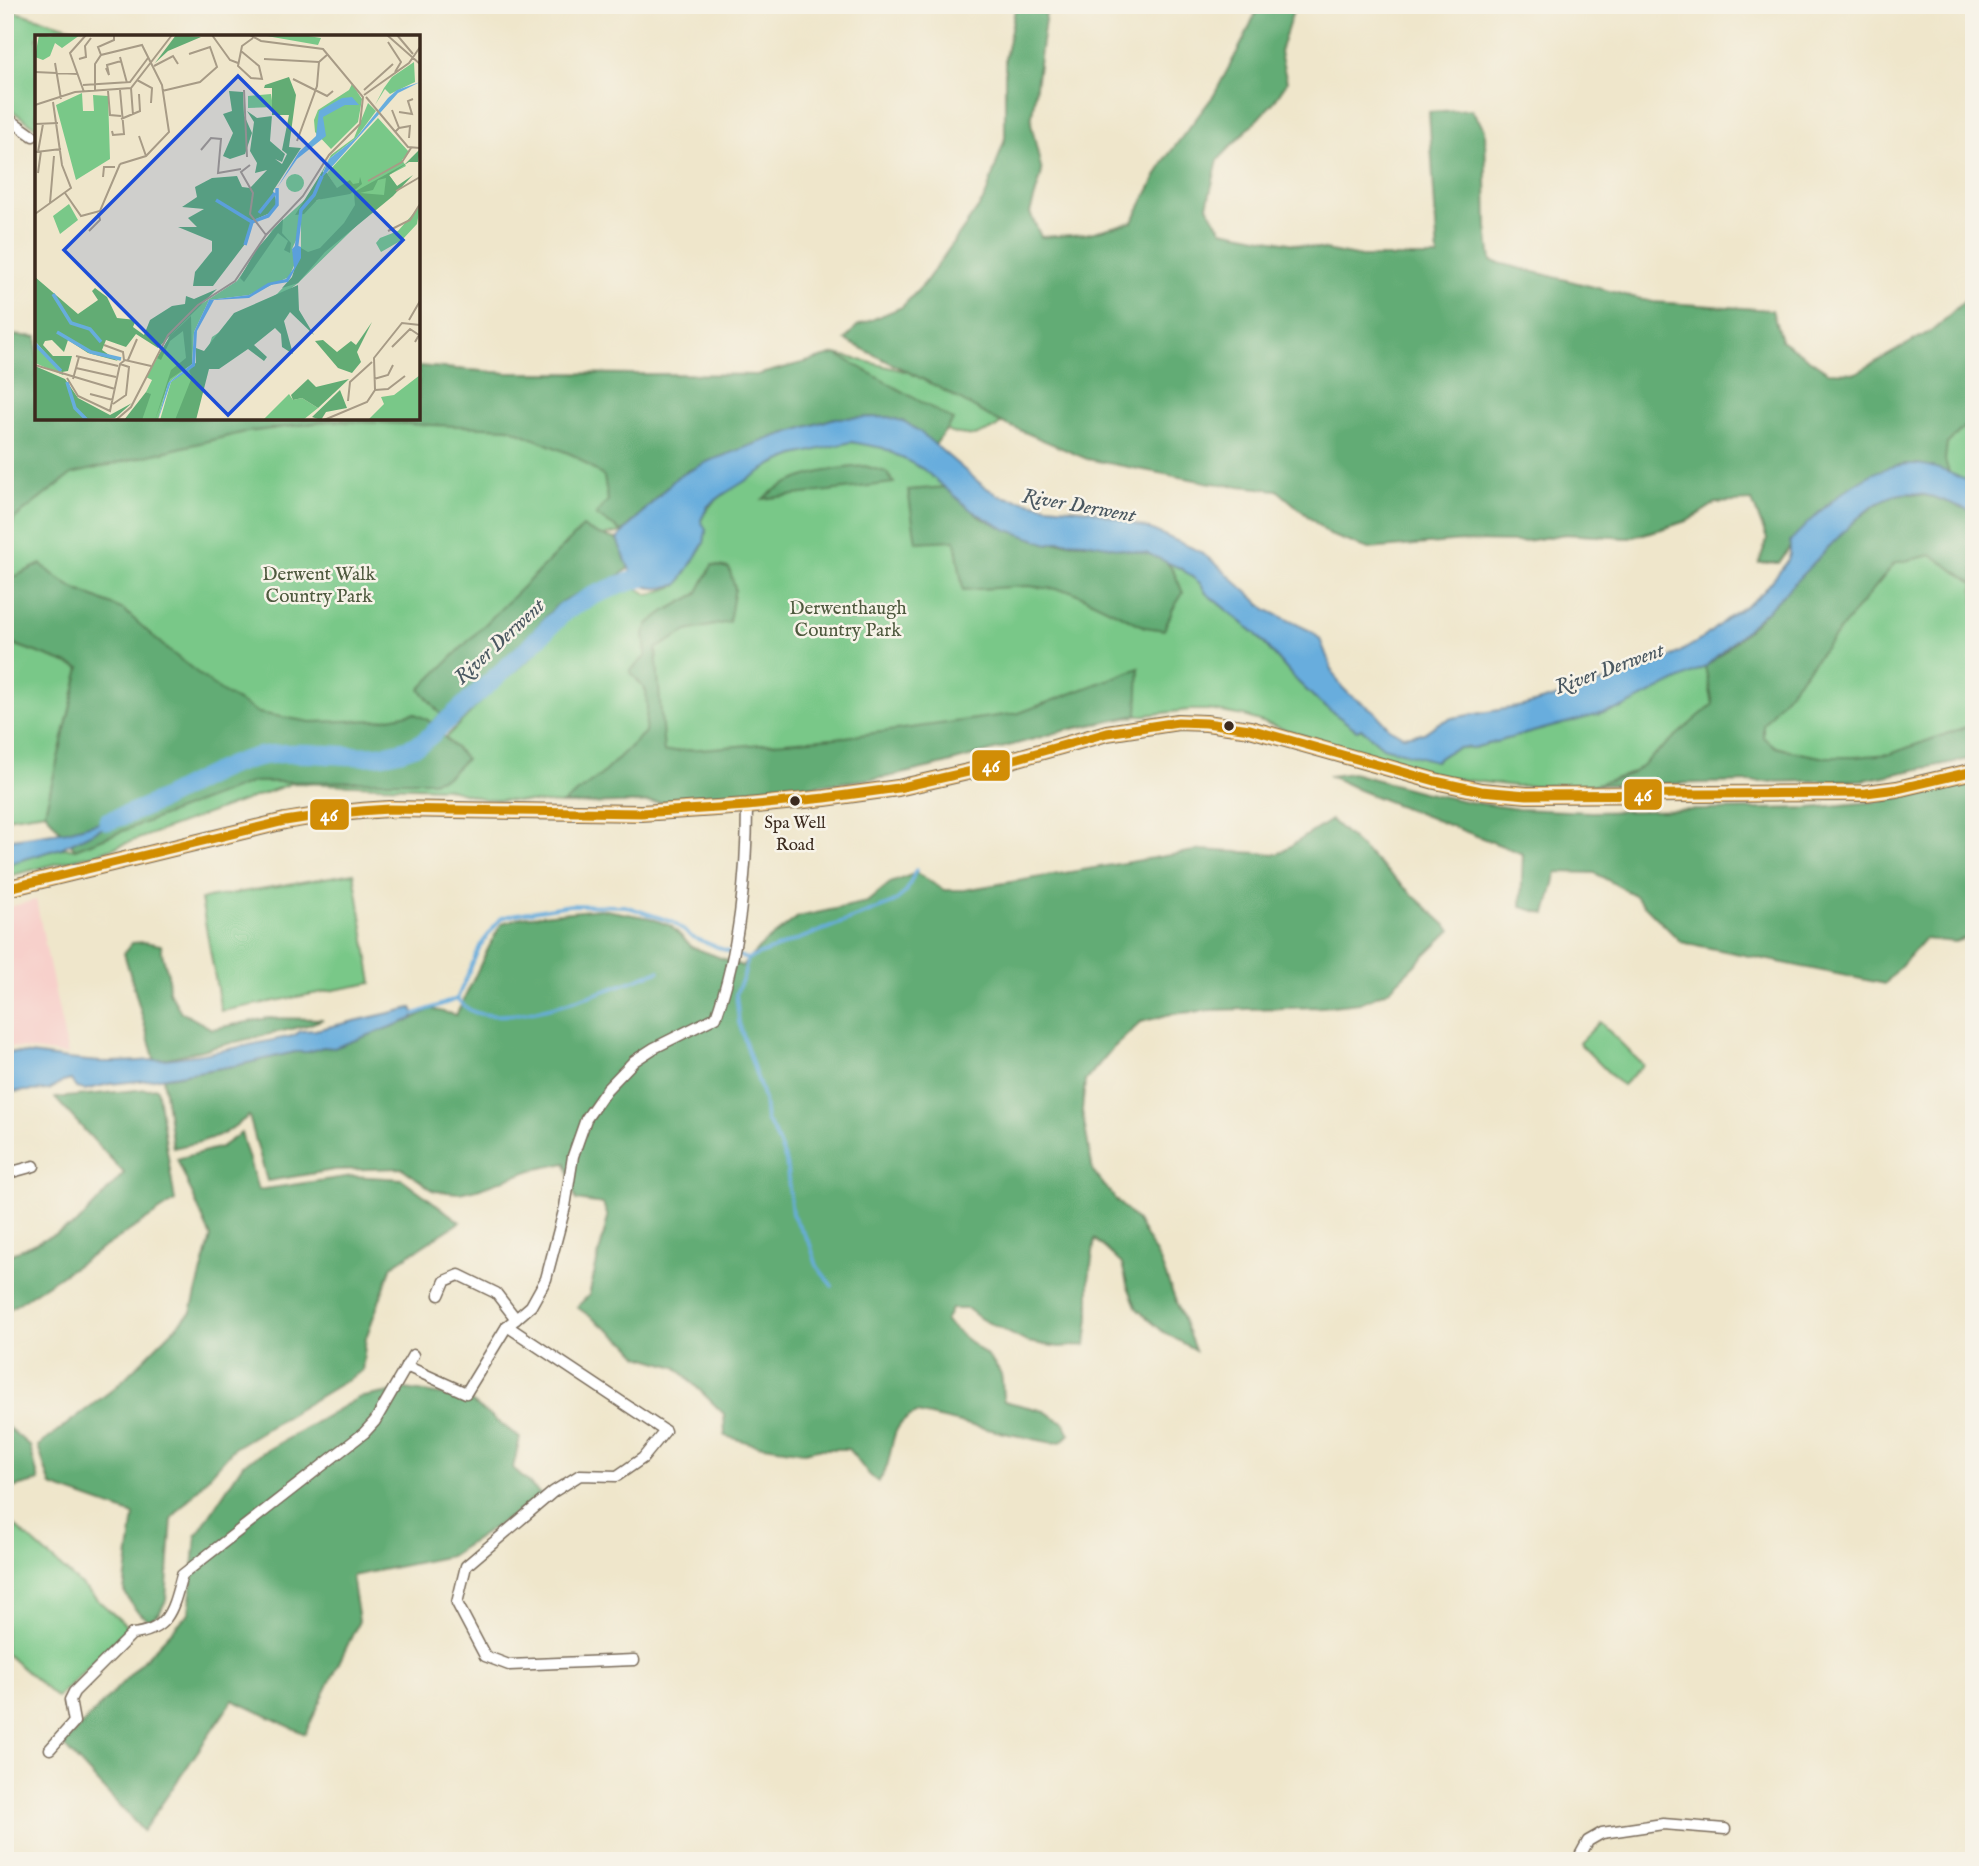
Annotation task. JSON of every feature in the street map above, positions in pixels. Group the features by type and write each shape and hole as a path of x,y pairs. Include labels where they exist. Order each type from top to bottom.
{"main road":[{"path":"5,889 285,821 354,811 641,813 747,806 898,788 972,771 1107,733 1178,722 1250,729 1435,782 1527,795 1866,793 1898,789 1974,771"}],"street":[{"path":"5,116 33,136"},
{"path":"406,1366 466,1393 507,1326 531,1306 546,1279 565,1208 573,1156 586,1119 607,1089 634,1061 716,1017 725,993 740,914 747,847 747,806"},
{"path":"5,1174 34,1166"},
{"path":"439,1295 445,1281 459,1275 496,1293 516,1319"},
{"path":"507,1326 665,1431 643,1458 617,1476 580,1475 553,1492 466,1566 457,1603 485,1657 509,1665 634,1660"},
{"path":"50,1749 74,1722 70,1700 74,1692 132,1634 146,1633 163,1623 173,1609 182,1575 364,1433 375,1421 414,1355"},
{"path":"1577,1861 1588,1841 1602,1833 1663,1824 1725,1829"}],"shaded area":[{"path":"36,900 68,1055 5,1046 5,908"}],"green space":[{"path":"1016,5 1047,5 1031,123 1042,172 1030,213 1041,237 1086,234 1132,222 1166,158 1214,95 1259,5 1295,5 1280,52 1287,82 1272,104 1218,160 1207,206 1222,230 1361,257 1438,257 1429,112 1471,109 1485,129 1487,227 1491,261 1653,302 1772,310 1781,340 1828,372 1856,373 1936,328 1974,291 1974,422 1968,423 1947,444 1945,460 1949,473 1912,464 1879,472 1847,492 1791,541 1779,563 1759,563 1767,539 1752,501 1716,503 1689,520 1629,538 1565,534 1521,542 1463,541 1369,549 1330,535 1277,490 1211,483 1087,459 996,420 845,340 857,326 902,307 924,284 985,198 1005,138 1005,58"},
{"path":"5,9 98,35 35,35 35,127 5,106"},
{"name":"Derwent Walk Country Park","path":"5,335 35,337 35,420 420,420 420,366 506,373 757,375 836,354 908,372 984,366 1481,475 1974,349 1974,485 1949,473 1767,470 1689,520 1629,538 1565,534 1521,542 1400,494 1007,419 995,428 975,436 951,433 935,424 835,418 677,477 623,532 606,535 608,561 556,606 484,678 426,727 323,751 5,586"},
{"path":"5,335 35,337 35,420 420,420 420,366 506,373 757,375 836,354 953,420 935,445 905,422 888,417 835,418 771,438 677,477 623,532 596,515 608,500 604,477 575,456 509,428 329,421 241,433 72,474 14,519 5,549"},
{"name":"Derwenthaugh Country Park","path":"851,442 870,444 899,454 946,487 1149,554 1182,569 1201,584 1206,593 1256,634 1320,703 1357,730 1360,728 1373,737 1435,761 1457,749 1473,748 1622,708 1974,512 1974,758 1864,780 1515,786 1449,778 1244,716 1209,710 1189,710 1137,716 1066,730 887,777 675,802 562,804 484,799 446,788 293,783 99,853 5,877 5,865 61,848 75,849 258,772 435,748 493,690 529,660 567,618 628,583 649,595 678,585 704,543 706,530 701,523 705,514 725,493 754,474 792,456"},
{"path":"865,466 886,472 894,483 763,499 785,484 798,479"},
{"path":"946,487 979,517 1048,544 1111,546 1159,558 1168,564 1183,593 1164,630 1145,627 1071,591 1028,586 963,590 955,540 916,542 908,490"},
{"path":"1905,493 1936,497 1974,512 1974,584 1932,555 1895,563 1778,705 1763,725 1763,737 1776,747 1795,752 1821,757 1854,757 1890,754 1974,724 1974,758 1864,780 1593,785 1633,773 1713,704 1705,667 1732,645 1852,523 1888,498"},
{"path":"583,527 599,535 617,539 629,568 612,580 572,596 554,608 505,659 441,715 420,689"},
{"path":"41,564 73,588 124,610 167,649 222,692 259,713 311,722 379,720 414,713 428,720 466,759 448,776 432,781 253,782 75,849 45,812 80,668 5,641 5,581"},
{"path":"712,565 729,568 735,588 729,622 687,631 656,649 664,752 845,737 1019,713 1139,668 1137,715 1066,730 887,777 675,802 562,804 601,775 645,732 646,691 630,671 646,656 644,634 648,624 665,611 697,594"},
{"path":"5,641 80,668 45,812 5,818"},
{"path":"1352,773 1470,802 1518,809 1591,812 1810,808 1882,801 1974,782 1974,935 1955,942 1924,939 1885,984 1681,942 1633,894 1595,873 1557,872 1546,914 1521,907 1523,854 1359,790 1330,776"},
{"path":"1331,820 1451,930 1388,991 1360,1003 1322,1007 1212,1010 1171,1014 1141,1022 1111,1050 1085,1081 1082,1111 1093,1171 1137,1221 1160,1261 1195,1350 1162,1331 1137,1309 1122,1264 1095,1239 1089,1279 1086,1345 1059,1347 1027,1342 981,1319 968,1309 951,1309 945,1321 996,1366 1001,1376 1004,1401 1044,1411 1064,1423 1070,1434 1063,1441 1053,1443 917,1413 899,1426 888,1462 878,1482 848,1449 804,1452 757,1445 725,1436 724,1414 676,1367 639,1356 628,1344 577,1307 589,1295 608,1217 603,1204 576,1200 566,1163 532,1170 459,1193 434,1191 402,1168 334,1170 267,1181 249,1116 225,1133 173,1148 163,1078 323,1047 334,1048 412,1019 431,1009 456,1015 502,923 522,917 600,909 650,918 671,926 692,947 742,966 764,943 798,917 867,902 890,883 916,873 944,890 964,890 1200,850 1278,854"},
{"path":"354,873 372,983 221,1011 201,899"},
{"path":"132,943 161,945 169,992 181,1012 212,1029 268,1018 323,1019 308,1025 155,1061 124,953"},
{"path":"1600,1022 1643,1065 1622,1086 1579,1043"},
{"path":"157,1088 175,1201 5,1312 5,1257 77,1224 124,1173 55,1098"},
{"path":"241,1133 258,1190 352,1176 402,1179 460,1222 392,1266 366,1338 362,1371 234,1448 172,1518 166,1600 160,1612 149,1621 134,1608 124,1591 134,1515 51,1486 38,1446 116,1387 191,1312 211,1237 177,1159 221,1147"},
{"path":"406,1389 467,1399 520,1438 513,1468 542,1496 450,1556 352,1576 359,1621 305,1734 233,1700 143,1831 63,1745 189,1613 196,1536 243,1464 358,1398"},
{"path":"5,1425 30,1446 39,1481 9,1489 5,1487"},
{"path":"5,1517 128,1627 57,1698 5,1653"}],"water":[{"path":"888,417 905,422 920,432 982,485 1000,496 1047,506 1091,510 1150,529 1197,550 1267,610 1311,631 1320,639 1341,686 1374,711 1389,728 1403,736 1424,733 1452,718 1523,706 1661,663 1702,639 1763,592 1787,562 1790,541 1845,490 1877,472 1912,464 1952,474 1974,485 1974,512 1938,499 1910,493 1884,500 1852,523 1773,605 1705,667 1622,708 1473,748 1457,749 1435,761 1383,747 1361,728 1357,730 1320,703 1256,634 1206,593 1201,584 1182,569 1149,554 1085,542 1060,541 1048,544 1005,529 972,511 923,469 883,448 851,442 795,455 775,463 708,506 701,520 706,530 704,543 678,585 652,588 629,580 631,573 617,539 677,477 709,461 835,418"},
{"path":"133,813 61,848 5,865 5,840 67,831"},
{"path":"412,1008 415,1014 412,1019 334,1048 323,1047 239,1065 85,1090 76,1088 71,1080 49,1090 5,1092 5,1052 94,1062 154,1060 247,1046 293,1036 301,1031"}],"waterway":[{"name":"River Derwent","path":"108,821 146,807 216,772 251,758 295,753 369,756 405,750 423,742 524,652 565,611 592,596 642,578 651,566"},
{"path":"415,1014 457,999 480,946 501,918 570,905 625,906 673,922 692,937 747,959 893,903 906,892 916,870"},
{"path":"747,959 744,976 736,993 739,1023 764,1099 766,1120 786,1161 792,1214 810,1244 817,1266 832,1286"},
{"path":"457,999 474,1012 516,1014 593,995 659,971"}],"transit line":[{"name":"46","path":"5,889 311,817 389,809 641,813 825,798 898,788 972,771 1107,733 1178,722 1250,729 1435,781 1481,791 1527,795 1866,793 1897,789 1974,771"}],"place":[{"name":"Spa Well Road","path":"795,801"}]}
